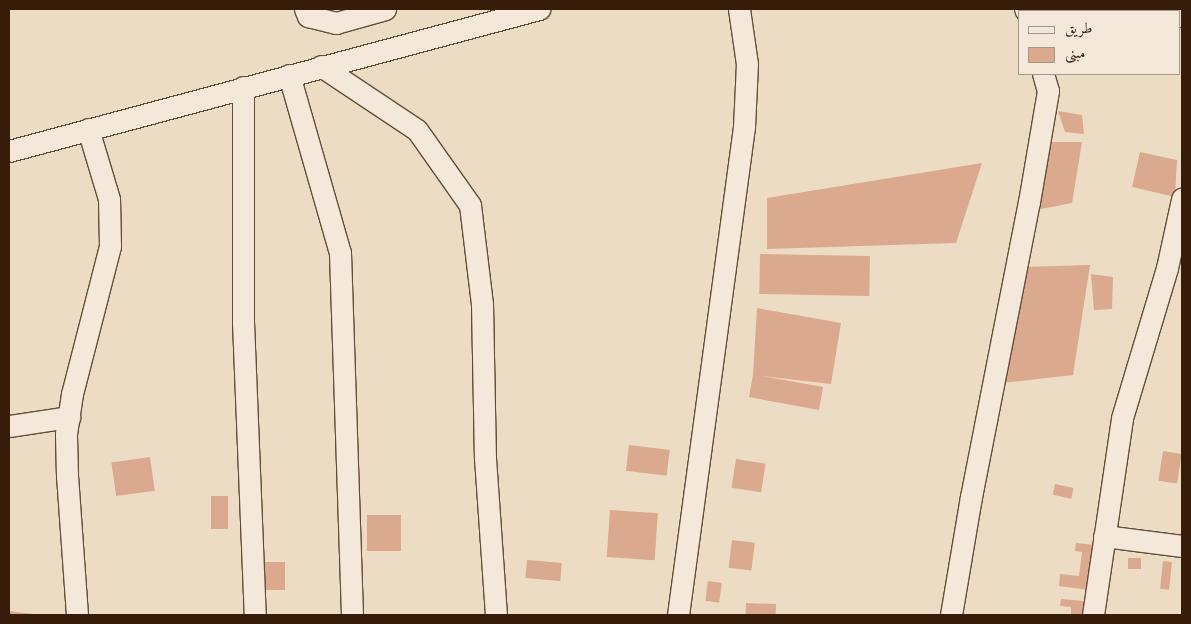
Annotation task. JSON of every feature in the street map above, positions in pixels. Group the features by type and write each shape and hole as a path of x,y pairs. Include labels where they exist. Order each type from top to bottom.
{"street":[{"path":"305,9 308,16 336,23 385,9"},
{"path":"9,151 539,9"},
{"path":"678,615 744,127 747,64 739,9"},
{"path":"321,66 417,130 470,205 482,304 485,458 496,615"},
{"path":"289,75 340,253 352,615"},
{"path":"951,615 971,496 1029,202 1048,91 1043,75"},
{"path":"244,87 243,322 254,615"},
{"path":"78,615 67,476 66,434 72,394 110,246 109,199 88,130"},
{"path":"1093,615 1122,418 1167,268 1182,199"},
{"path":"9,426 69,417"},
{"path":"1104,536 1182,546"}],"building":[{"path":"1058,111 1082,115 1084,134 1065,132"},
{"path":"1050,142 1082,142 1072,203 1036,210"},
{"path":"1140,152 1177,160 1175,197 1132,187"},
{"path":"982,163 956,243 767,249 767,198"},
{"path":"760,254 870,256 869,296 759,294"},
{"path":"1090,265 1073,375 1003,383 1022,267"},
{"path":"1091,274 1113,277 1112,309 1094,310"},
{"path":"757,308 841,323 831,384 762,376 823,387 819,410 749,397 753,375"},
{"path":"629,445 670,450 667,476 626,471"},
{"path":"1163,451 1182,454 1177,484 1158,481"},
{"path":"150,457 155,491 116,496 111,462"},
{"path":"736,459 766,464 761,492 731,488"},
{"path":"1055,484 1074,488 1071,499 1053,495"},
{"path":"211,496 228,496 228,529 211,529"},
{"path":"610,510 658,513 655,560 607,557"},
{"path":"367,515 401,515 401,551 367,551"},
{"path":"732,540 755,543 751,571 729,568"},
{"path":"1076,543 1095,545 1090,590 1059,586 1060,574 1079,576 1082,552 1075,551"},
{"path":"1128,558 1141,558 1141,569 1128,569"},
{"path":"527,560 562,563 560,581 525,578"},
{"path":"1163,561 1172,562 1169,590 1160,589"},
{"path":"259,562 285,562 285,590 259,590"},
{"path":"708,581 722,583 719,603 705,601"},
{"path":"1061,599 1084,601 1083,615 1071,615 1071,607 1060,606"},
{"path":"746,603 776,604 776,615 746,615"},
{"path":"9,611 33,614 33,615 9,615"}]}
